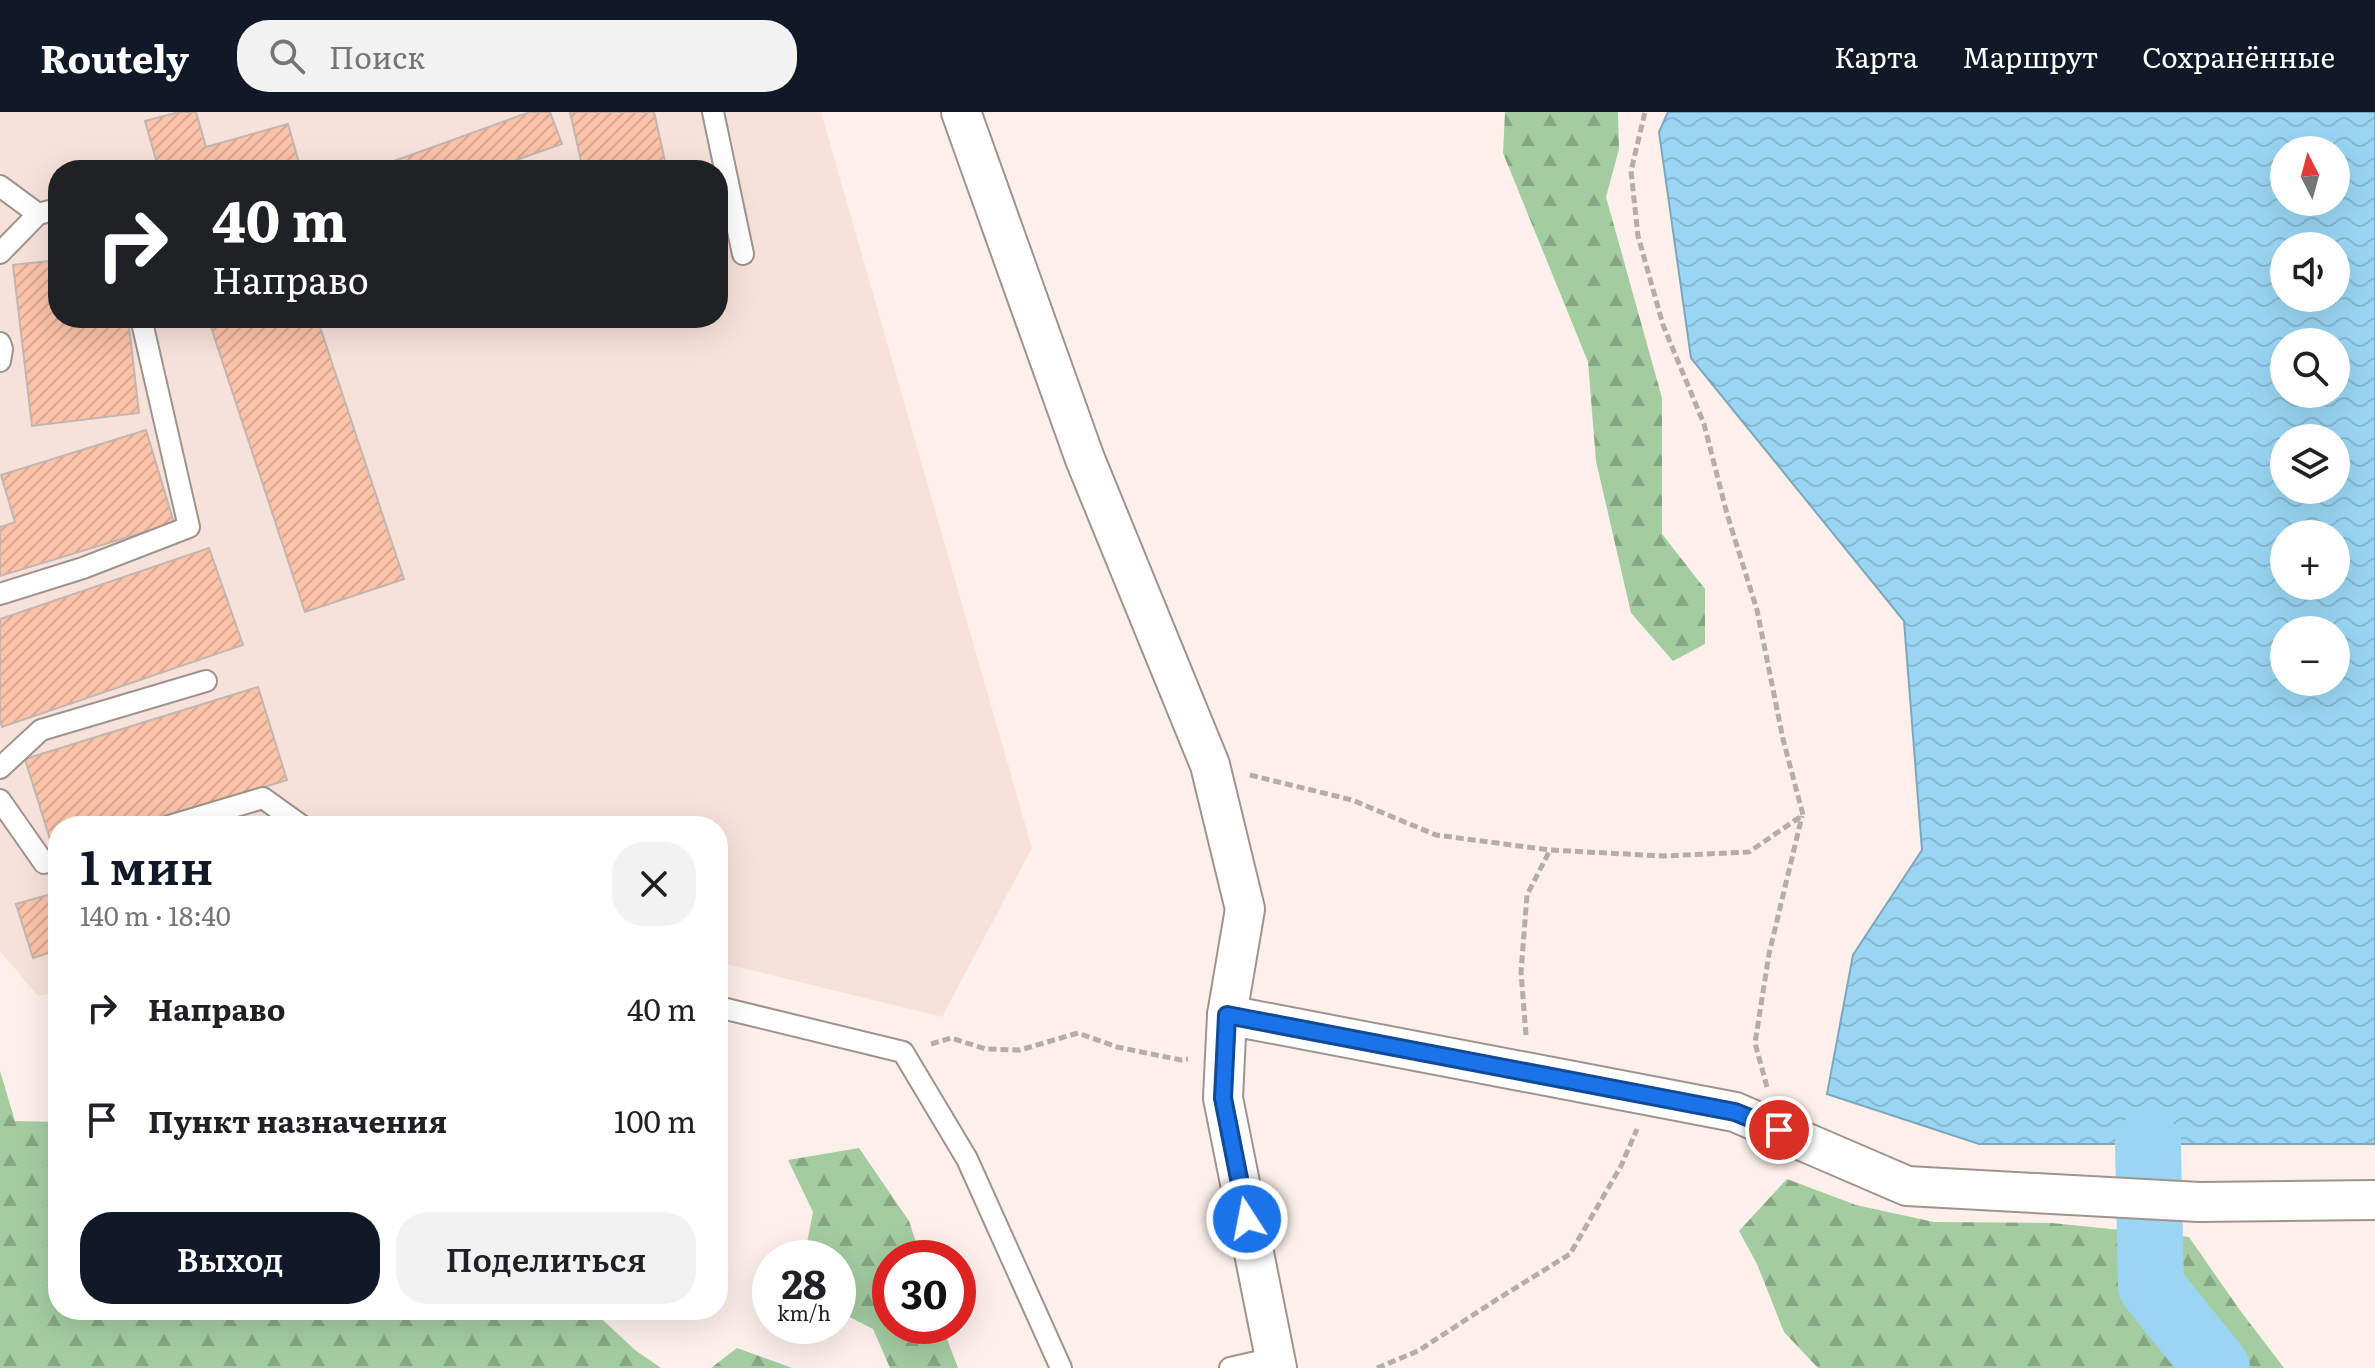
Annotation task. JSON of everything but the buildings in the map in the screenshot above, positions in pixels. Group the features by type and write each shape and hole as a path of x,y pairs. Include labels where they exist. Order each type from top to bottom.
{"street":[{"path":"961,112 1085,459 1210,765 1245,909 1227,1015 1223,1098 1276,1363"},
{"path":"1227,1015 1735,1112 1907,1186 2199,1202 2375,1200"}],"lane":[{"path":"713,112 723,160"},
{"path":"728,183 743,254"},
{"path":"0,186 48,211 0,253"},
{"path":"0,594 83,568 189,527 143,328"},
{"path":"0,343 0,361"},
{"path":"0,768 41,730 206,681"},
{"path":"203,816 263,798 288,816"},
{"path":"0,800 44,863 48,862"},
{"path":"728,1009 903,1052 967,1159 1061,1368"},
{"path":"1230,1368 1276,1363"}],"path":[{"path":"1645,112 1631,171 1638,236 1663,325 1704,424 1727,514 1757,610 1783,739 1803,815 1769,954 1755,1043 1779,1130"},
{"path":"1210,765 1352,800 1436,835 1550,850 1663,856 1749,852 1803,815"},
{"path":"1529,1073 1521,972 1527,895 1550,850"},
{"path":"903,1052 951,1038 986,1049 1020,1050 1078,1033 1117,1047 1181,1060 1225,1055"},
{"path":"1377,1368 1418,1351 1570,1254 1621,1166 1652,1096"}],"shaded area":[{"path":"0,112 821,112 1032,848 942,1017 728,964 728,816 48,816 48,994 38,996 0,951"}],"green space":[{"path":"1505,112 1618,112 1619,149 1606,197 1662,398 1662,534 1705,589 1705,644 1673,661 1631,613 1596,461 1588,362 1503,153"},
{"path":"0,1071 15,1121 48,1122 48,1320 603,1320 635,1350 661,1368 0,1368"},
{"path":"859,1148 909,1221 915,1240 872,1240 872,1328 856,1320 856,1240 808,1240 813,1212 788,1160"},
{"path":"1787,1179 1856,1205 1934,1222 2052,1223 2189,1237 2284,1368 1818,1368 1784,1332 1757,1264 1739,1231"},
{"path":"880,1344 949,1344 958,1368 890,1368"},
{"path":"737,1348 792,1368 711,1368"}],"water":[{"path":"1668,112 2375,112 2375,1144 1979,1144 1827,1094 1853,955 1922,850 1904,621 1691,358 1659,132"}],"waterway":[{"path":"2148,1144 2151,1286 2217,1368"}],"route":[{"path":"1247,1219 1223,1098 1227,1015 1735,1112 1779,1130"}]}
